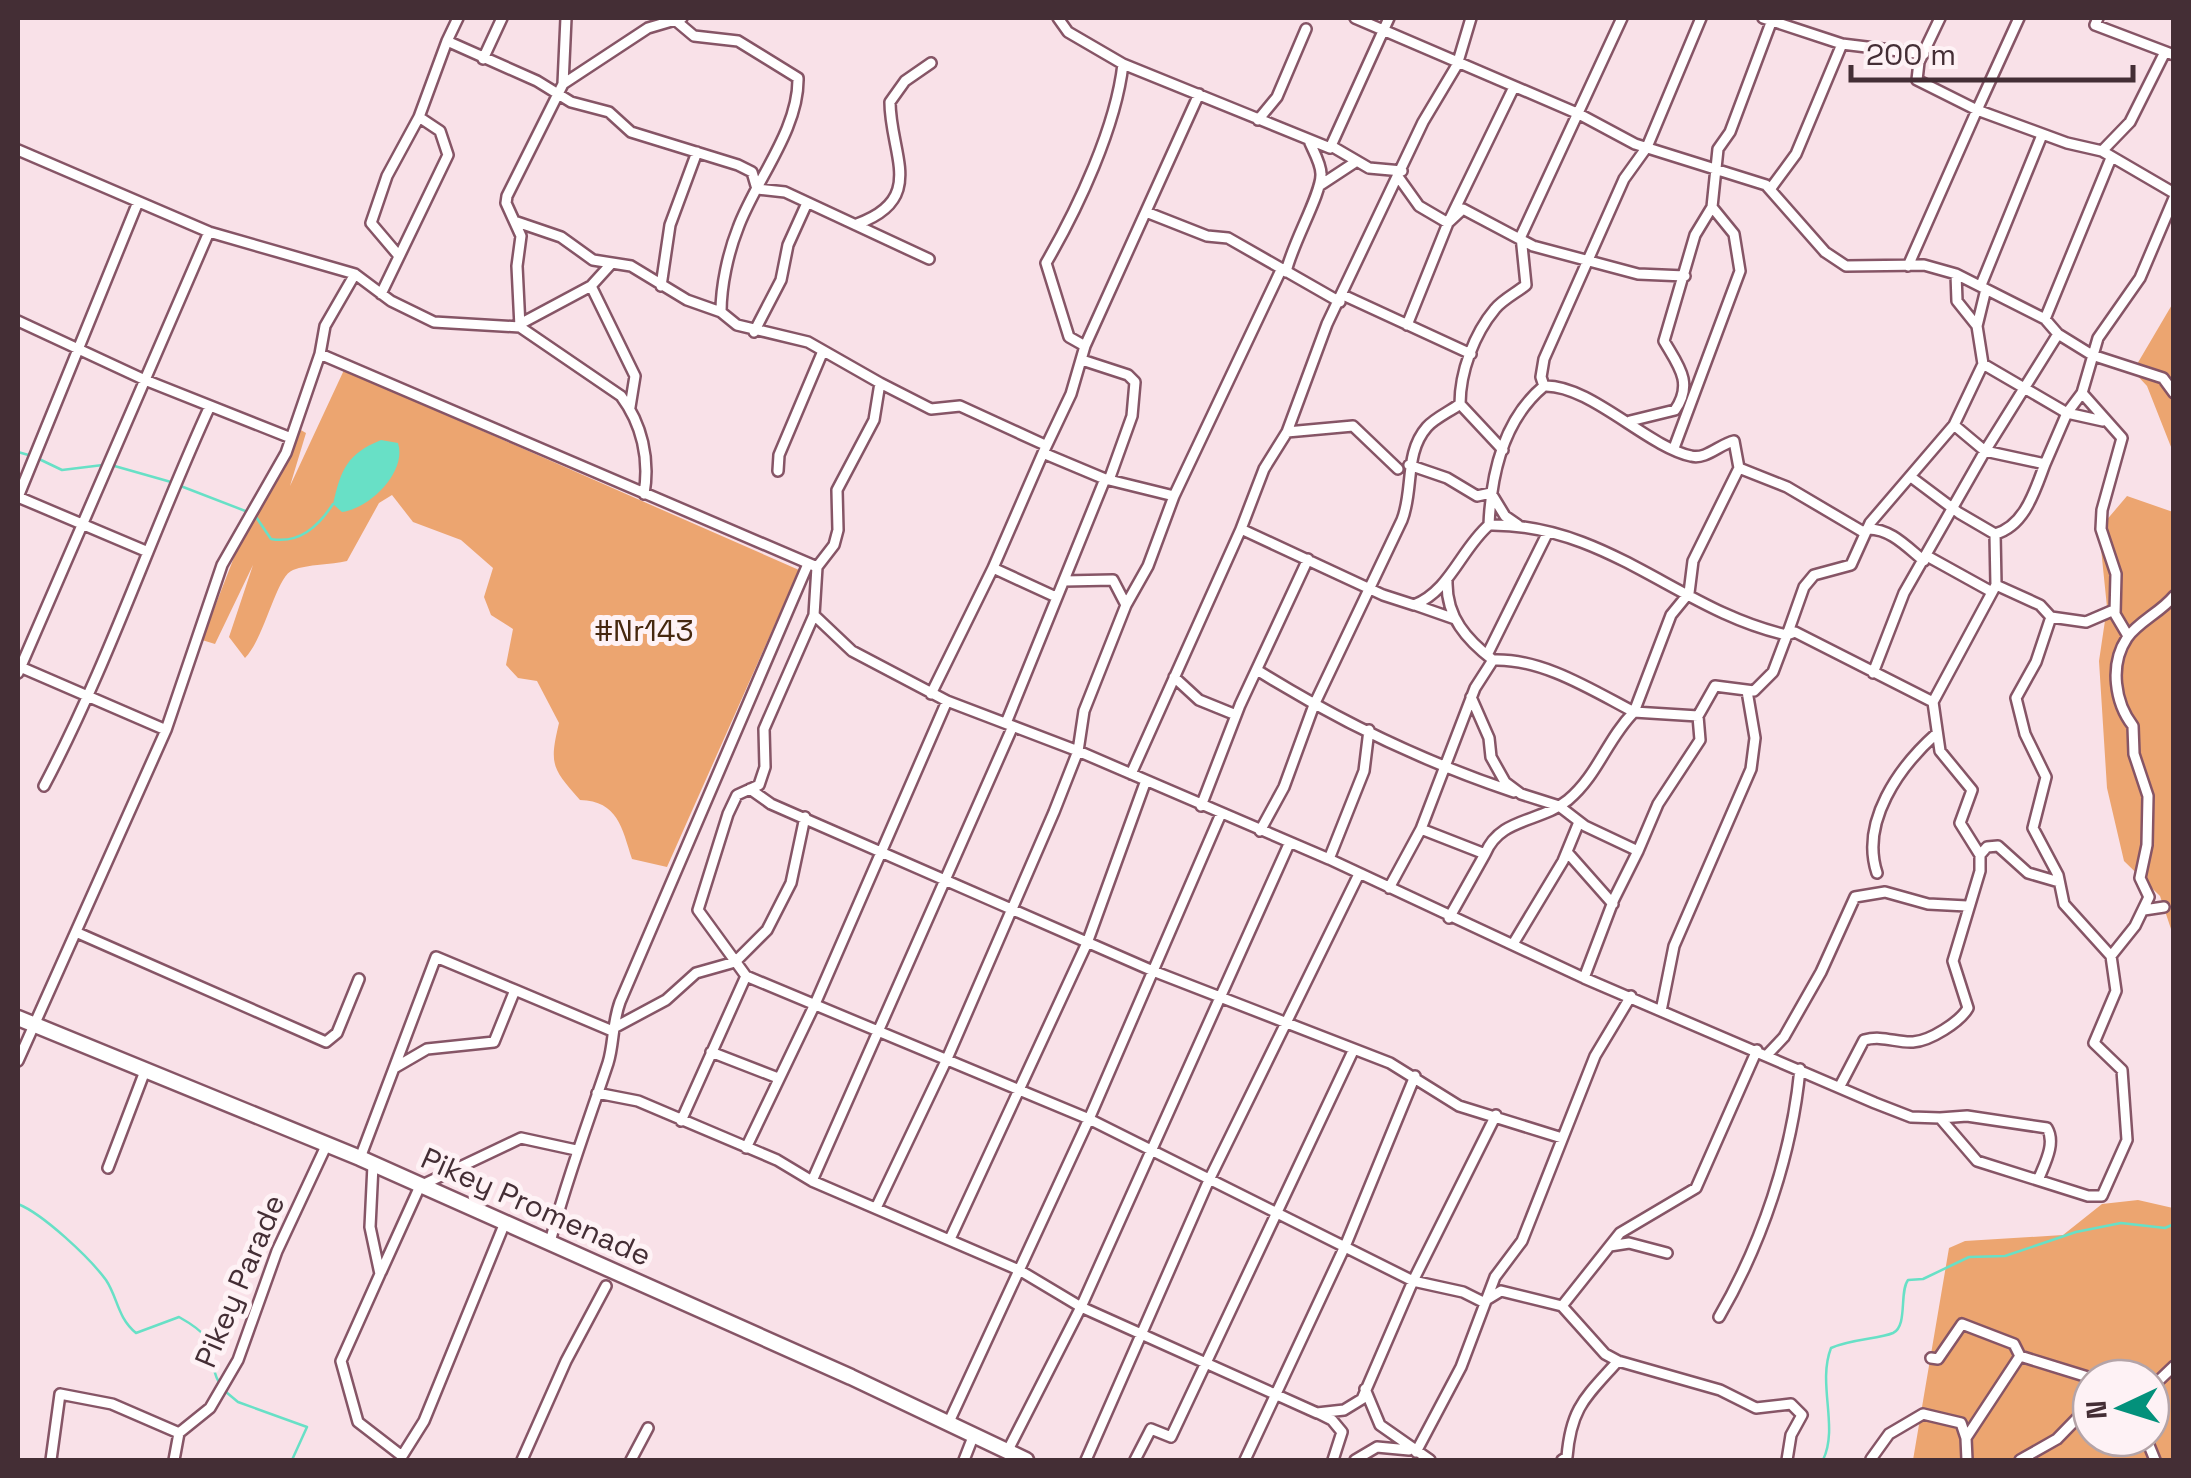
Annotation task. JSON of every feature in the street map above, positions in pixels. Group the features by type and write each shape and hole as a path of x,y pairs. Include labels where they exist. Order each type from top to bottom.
{"street":[{"path":"400,256 371,223 387,176 419,117 456,21 441,18"},
{"path":"483,58 502,18"},
{"path":"563,84 566,18"},
{"path":"1058,18 1068,32 1123,64 1310,144 1332,147 1368,168 1401,174"},
{"path":"1355,18 1647,147 1771,188 1825,252 1846,266 1924,265 1956,274 2045,319 2058,334 2092,355 2163,378 2174,393"},
{"path":"1332,147 1389,18"},
{"path":"1131,774 1264,469 1287,432 1318,344 1456,65 1471,18"},
{"path":"1503,450 1460,404 1460,387 1471,354 1497,306 1526,285 1521,236 1597,64 1622,18"},
{"path":"1449,918 1496,834 1559,806 1595,772 1616,730 1634,712 1671,615 1689,593 1693,560 1739,468 1734,441 1694,457 1630,421 1544,386 1540,377 1544,359 1624,179 1647,147 1700,19 1712,18"},
{"path":"1911,477 1953,510 1995,534 2026,509 2067,413 2082,393 2098,338 2140,278 2174,195 2106,154 2042,135 1920,83 1916,76 1940,18"},
{"path":"1908,266 2019,18"},
{"path":"2045,319 2106,154 2130,122 2169,54 2095,25 2098,18"},
{"path":"520,325 517,266 522,236 506,204 507,196 555,93 647,23 678,19 694,36 738,40 798,78 798,92 738,227 720,312"},
{"path":"1630,421 1674,410 1686,390 1684,372 1664,341 1667,319 1685,276 1695,235 1712,207 1714,170 1767,19 1842,44 1924,54"},
{"path":"1258,120 1277,97 1306,29"},
{"path":"447,41 555,93 609,112 631,132 752,172 757,190"},
{"path":"1771,188 1796,154 1842,44"},
{"path":"857,224 886,211 898,191 899,149 890,102 905,81 931,63"},
{"path":"1084,346 1070,337 1046,262 1074,215 1120,95 1123,64"},
{"path":"1408,324 1448,223 1514,86"},
{"path":"931,694 1071,394 1084,346 1199,94"},
{"path":"381,294 448,155 440,132 419,117"},
{"path":"1584,978 1612,904 1662,795 1700,740 1698,716 1715,686 1747,691 1758,688 1772,672 1804,587 1814,575 1851,565 1866,531 1954,424 1982,364 1977,326 1984,287 2042,135"},
{"path":"876,1208 1014,906 1078,751 1084,711 1126,605 1141,581 1174,496 1284,271 1298,229 1319,186 1322,172 1310,144"},
{"path":"18,150 209,232 355,274 381,294 434,322 520,325 591,286 611,264"},
{"path":"660,286 670,225 697,152"},
{"path":"1319,186 1357,162"},
{"path":"1401,174 1419,206 1448,223"},
{"path":"757,190 785,192 930,259"},
{"path":"138,202 18,497 148,552"},
{"path":"754,332 781,280 788,245 808,204"},
{"path":"1674,448 1740,271 1734,234 1712,207"},
{"path":"1448,223 1463,209 1521,236 1533,246 1588,263 1638,274 1685,276"},
{"path":"1146,212 1207,236 1228,238 1284,271 1471,354"},
{"path":"517,222 561,237 593,260 631,266 660,286 720,312 754,332 796,338 932,409 960,406 1107,479 1174,496"},
{"path":"166,730 18,669 209,232"},
{"path":"18,1062 166,730 222,565 291,438 320,354 325,326 355,274"},
{"path":"1956,274 1954,288 1960,309 1977,326"},
{"path":"591,286 635,376 630,408"},
{"path":"18,321 145,380 291,438"},
{"path":"520,325 621,396 630,408 644,445 644,494"},
{"path":"1874,672 1893,630 1901,599 2020,389 2058,334"},
{"path":"778,472 779,455 823,351"},
{"path":"320,354 813,566"},
{"path":"812,1181 947,879 1056,597 1132,416 1134,382 1128,375 1082,360"},
{"path":"1982,364 2067,413 2102,421"},
{"path":"550,1242 576,1150 610,1057 610,1030 669,880 813,566 834,545 841,513 837,490 874,420 880,383"},
{"path":"1490,525 1494,469 1522,412 1544,386"},
{"path":"2082,393 2102,421 2122,438 2102,510 2101,529 2116,574 2114,610 2128,636"},
{"path":"1260,831 1288,777 1314,706 1406,510 1410,465 1424,430 1460,404"},
{"path":"44,786 89,696 210,406"},
{"path":"1954,424 1985,451 2045,464"},
{"path":"1287,432 1353,426 1398,469"},
{"path":"1410,465 1447,478 1477,496 1491,493"},
{"path":"1739,468 1787,486 1866,531 1878,529 1925,559 2040,605 2051,616 2090,622 2114,610"},
{"path":"1491,493 1505,516 1518,525"},
{"path":"1414,605 1447,581 1463,551 1490,525 1518,525 1612,552 1746,624 1786,635 1795,632 1810,636 1933,702"},
{"path":"1241,529 1369,589 1455,619"},
{"path":"1389,888 1422,829 1471,697 1548,532"},
{"path":"1840,1086 1864,1040 1877,1036 1910,1042 1926,1039 1966,1014 1968,1002 1953,961 1980,871 1980,855 1960,823 1970,800 1969,782 1940,751 1933,702 1994,588 1995,534"},
{"path":"1201,806 1236,715 1308,560"},
{"path":"813,566 814,615 764,729 765,767 759,785 737,796 728,814 698,910 746,976 1089,1118 1413,1281 1464,1292 1483,1302"},
{"path":"992,568 1056,597"},
{"path":"1113,580 1126,605"},
{"path":"1064,581 1141,581"},
{"path":"1447,581 1455,619 1471,643 1490,658 1512,660 1550,672 1634,712 1698,716"},
{"path":"2112,956 2149,897 2140,878 2149,828 2146,784 2134,754 2132,726 2121,714 2116,696 2128,636 2174,596"},
{"path":"814,615 852,651 931,694 1078,751 1220,816 1329,859 1584,978 1911,1117 1967,1116 2046,1128 2050,1135 2048,1156 2039,1178"},
{"path":"1940,1118 1977,1161 2088,1196 2102,1196 2127,1140 2122,1070 2094,1043 2116,992 2112,956 2064,904 2059,882 2033,828 2046,777 2025,734 2016,698 2036,662 2051,616"},
{"path":"1257,670 1314,706 1447,769 1559,806 1579,822 1638,851"},
{"path":"1174,677 1211,708 1236,715"},
{"path":"1661,1011 1674,946 1751,769 1754,738 1747,691"},
{"path":"1471,697 1495,764 1505,782 1522,794"},
{"path":"746,1148 815,1004 947,701"},
{"path":"1329,859 1364,771 1369,730"},
{"path":"1876,873 1870,850 1872,827 1906,762 1936,734"},
{"path":"950,1239 1088,943 1145,783"},
{"path":"750,789 771,804 1014,906 1088,943 1415,1076 1458,1106 1562,1138"},
{"path":"948,1424 1089,1118 1220,816"},
{"path":"610,1030 666,1000 696,972 735,962 767,930 791,883 806,817"},
{"path":"1513,944 1579,822"},
{"path":"1422,829 1485,854"},
{"path":"1008,1452 1081,1307 1288,844"},
{"path":"1980,855 1987,847 1998,846 2028,873 2059,882"},
{"path":"1566,852 1612,904"},
{"path":"1086,1460 1208,1180 1360,874"},
{"path":"1562,1306 1620,1233 1696,1188 1762,1052 1784,1037 1855,897 1885,892 1928,904 1967,906"},
{"path":"2144,910 2164,907"},
{"path":"78,934 326,1042 337,1033 359,978"},
{"path":"380,1274 370,1227 367,1162 436,957 610,1030"},
{"path":"681,1122 746,976"},
{"path":"396,1067 426,1050 494,1042 515,990"},
{"path":"1416,1452 1461,1367 1483,1302 1502,1264 1522,1241 1596,1056 1631,996"},
{"name":"Pikey Promenade","path":"18,1018 327,1144 1026,1460"},
{"path":"1135,1460 1151,1429 1171,1438 1353,1051"},
{"path":"711,1052 778,1078"},
{"path":"1719,1317 1739,1282 1767,1211 1792,1122 1800,1069"},
{"path":"108,1168 145,1072"},
{"path":"1245,1460 1346,1244 1415,1076"},
{"path":"597,1093 638,1101 746,1148 812,1181 1019,1270 1081,1307 1144,1332 1332,1420 1342,1432 1333,1460"},
{"path":"1317,1413 1344,1410 1362,1399 1413,1281 1496,1116"},
{"path":"504,1225 424,1421 402,1456 358,1422 341,1361 420,1186 521,1138 576,1150"},
{"name":"Pikey Parade","path":"178,1433 210,1408 238,1360 254,1308 327,1144"},
{"path":"1607,1248 1622,1242 1667,1253"},
{"path":"522,1460 566,1361 606,1286"},
{"path":"1483,1302 1500,1290 1562,1306 1605,1354 1618,1361 1720,1390 1756,1408 1791,1404 1798,1407 1802,1416 1786,1451 1787,1460"},
{"path":"1931,1358 1938,1360 1962,1324 2014,1344 2020,1356 2071,1372"},
{"path":"1966,1438 2020,1356"},
{"path":"1562,1460 1567,1457 1570,1422 1580,1403 1618,1361"},
{"path":"1365,1389 1380,1425 1430,1460"},
{"path":"51,1460 60,1394 112,1404 178,1433 174,1460"},
{"path":"1872,1459 1888,1434 1923,1414 1961,1423 1967,1460"},
{"path":"2020,1460 2057,1439 2071,1425"},
{"path":"631,1460 648,1428"},
{"path":"964,1460 973,1436"},
{"path":"1355,1460 1377,1447 1416,1452"}],"green space":[{"path":"2173,303 2173,452 2147,386 2133,371"},
{"name":"#Nr143","path":"344,370 799,570 667,867 632,859 611,811 580,800 558,773 554,748 559,723 537,681 518,678 506,665 513,629 491,615 484,597 493,568 461,540 413,522 392,495 379,503 347,561 299,568 287,575 259,637 245,658 229,637 253,565 215,644 202,640 238,547 299,429 306,433 290,486"},
{"path":"2127,496 2173,512 2173,935 2160,896 2124,861 2107,788 2099,661 2107,607 2099,529"},
{"path":"2138,1200 2173,1208 2173,1460 1913,1460 1949,1248 1965,1241 2063,1235 2102,1204"}],"shaded area":[{"path":"381,440 398,443 392,476 375,496 342,512 333,504 347,464 360,451"}],"waterway":[{"path":"18,452 32,456"},
{"path":"39,459 62,470 103,465"},
{"path":"111,465 171,482"},
{"path":"178,485 248,512"},
{"path":"254,514 271,539 290,539 314,526 333,504"},
{"path":"18,1204 52,1226 89,1260 106,1280 125,1320 136,1333 179,1317 204,1335 221,1386"},
{"path":"1823,1460 1829,1434 1826,1376 1831,1348 1898,1329 1908,1280 1923,1279 1969,1257 2005,1256 2076,1232 2121,1223 2165,1228 2174,1224"},
{"path":"226,1392 238,1402 307,1427 292,1460"}]}
